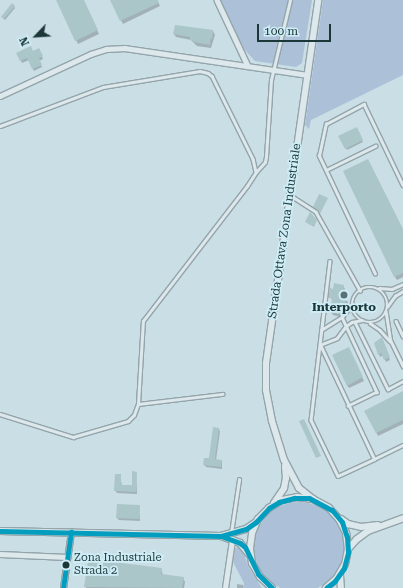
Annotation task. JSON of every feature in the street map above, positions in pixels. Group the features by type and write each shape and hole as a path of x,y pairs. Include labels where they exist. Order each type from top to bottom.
{"main road":[{"name":"Strada Ottava Zona Industriale","path":"284,460 270,413 266,390 266,363 318,0"},
{"path":"284,460 299,488 313,499 326,506 339,519 348,524 360,527 384,524 403,518"},
{"path":"0,531 232,536 256,522 279,498 284,488 286,478 284,460"},
{"path":"272,505 290,498 313,499"},
{"path":"326,588 340,575 345,564 348,549 346,533 339,519"},
{"path":"250,556 251,536 256,522"},
{"path":"348,549 357,539 384,524"},
{"path":"232,536 240,543 250,556 258,574 272,588"},
{"path":"340,575 341,588"}],"street":[{"path":"217,0 248,66"},
{"path":"0,96 91,54 106,49 125,48 307,75"},
{"path":"62,588 71,532"},
{"path":"225,588 232,536"},
{"path":"0,554 67,556"}],"lane":[{"path":"0,414 73,437 128,421 134,415 138,404 144,320 247,186 266,157 271,80 290,0"},
{"path":"0,126 103,87 208,72 212,76 253,159 256,172"},
{"path":"375,274 319,156 326,124 364,104 403,185"},
{"path":"326,170 375,146"},
{"path":"290,194 316,212 360,290"},
{"path":"330,261 311,420 338,476 403,445"},
{"path":"322,330 342,317 360,290 371,287 392,289 403,284"},
{"path":"377,288 385,296 391,341 403,366"},
{"path":"367,322 381,318 390,301 403,291"},
{"path":"352,304 354,314 362,320 375,325 391,341"},
{"path":"342,317 377,392 348,406"},
{"path":"320,345 336,338 346,326 362,320"},
{"path":"396,321 403,336"},
{"path":"355,322 388,389 403,381"},
{"path":"320,345 374,459"},
{"path":"138,404 222,394"},
{"path":"232,536 239,480"}],"shaded area":[{"path":"220,0 312,0 302,63 296,67 255,61 243,48"},
{"path":"323,0 403,0 403,75 311,120 309,129 305,125"},
{"path":"299,502 316,505 331,515 341,530 344,547 341,564 331,579 316,589 299,592 282,589 267,579 257,564 254,547 257,530 267,515 282,505"},
{"path":"240,547 243,551 249,568 262,588 243,588 244,583 233,562 235,549"}],"building":[{"path":"56,0 84,0 98,30 75,41"},
{"path":"110,0 158,0 159,3 120,21"},
{"path":"12,3 15,6 4,19 1,17"},
{"path":"175,25 213,30 210,45 194,42 190,40 190,37 173,34"},
{"path":"31,46 33,51 39,48 43,56 39,58 42,65 32,69 27,58 20,61 16,53"},
{"path":"357,127 363,140 345,149 338,136"},
{"path":"368,159 403,229 403,273 394,277 343,171"},
{"path":"319,194 328,198 320,214 313,207"},
{"path":"310,212 317,220 314,227 305,222"},
{"path":"334,283 344,285 342,297 346,298 345,308 340,307 339,314 330,312 332,299 328,297 330,288 333,289"},
{"path":"382,337 390,357 384,360 381,353 378,355 374,343"},
{"path":"349,347 363,377 347,386 332,355"},
{"path":"403,391 403,420 376,433 364,411"},
{"path":"304,419 321,456 316,458 299,421"},
{"path":"213,427 219,428 215,459 222,460 221,467 203,465 204,458 209,458"},
{"path":"132,471 137,472 136,492 114,491 115,474 121,474 121,485 132,485"},
{"path":"117,504 140,505 139,519 116,518"},
{"path":"89,555 99,557 98,560 162,568 161,574 184,577 182,588 84,587"}],"transit line":[{"path":"0,531 221,536 246,529 256,522 269,508 279,502 294,498 309,498 332,510 342,522 347,537 348,553 344,568 335,581 326,588"},
{"path":"63,588 71,532"},
{"path":"221,536 240,543 245,547 258,574 272,588"}],"place":[{"name":"Interporto","path":"344,295"},
{"name":"Zona Industriale Strada 2","path":"66,565"}]}
